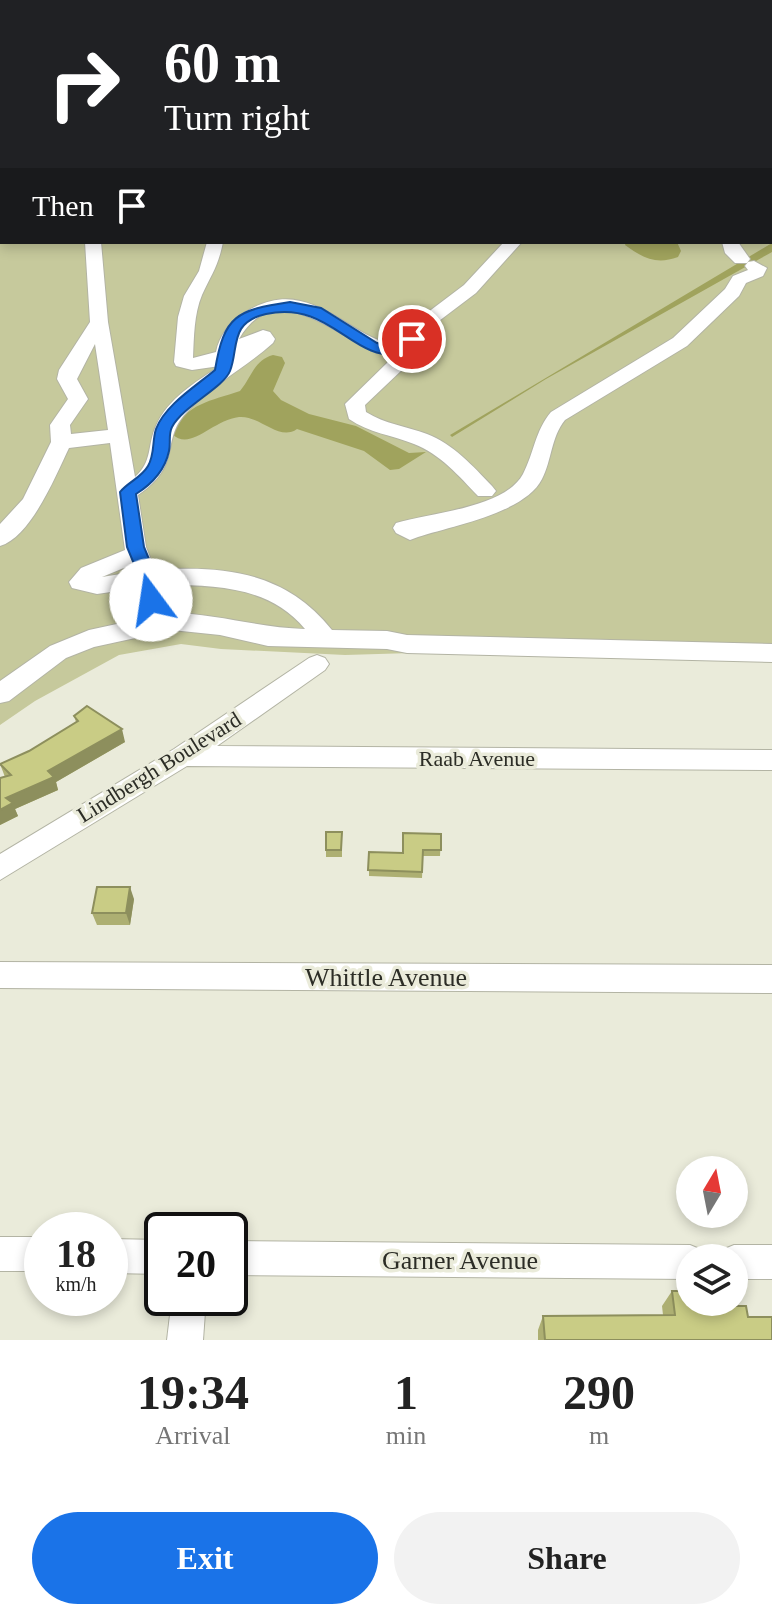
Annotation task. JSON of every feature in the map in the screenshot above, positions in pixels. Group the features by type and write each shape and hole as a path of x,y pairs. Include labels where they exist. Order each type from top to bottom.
{"street":[{"path":"93,244 95,335 118,435 138,554 163,623"},
{"path":"215,244 208,271 193,296 187,317 182,359 188,364 223,363"},
{"path":"128,492 143,483 154,470 162,451 163,431 167,423 223,363 228,338 240,323 257,311 281,306 317,311 343,326 360,341 398,351 425,323 470,289 512,244"},
{"path":"427,525 470,512 522,489 531,478 553,421 569,408 689,335 733,292 737,282 757,272 758,268 734,253 731,244"},
{"path":"0,538 32,503 61,442 60,425 78,399 67,379 69,370 95,335"},
{"path":"398,351 397,364 355,404 356,415 384,430 423,439 456,461 485,491"},
{"path":"61,442 118,435"},
{"path":"138,554 89,573 80,582 93,586 149,590 233,580 267,591 295,605 326,639"},
{"path":"119,631 146,610 149,590"},
{"path":"0,694 58,652 119,631 163,623 220,626 268,637 772,653"},
{"name":"Lindbergh Boulevard","path":"0,868 183,756 317,664"},
{"name":"Raab Avenue","path":"183,756 772,760"},
{"name":"Whittle Avenue","path":"0,975 772,979"},
{"path":"0,1254 24,1254"},
{"name":"Garner Avenue","path":"248,1258 676,1262"},
{"path":"748,1262 772,1262"},
{"path":"185,1340 187,1316"}],"shaded area":[{"path":"0,244 772,244 772,658 478,651 345,655 181,644 119,655 35,701 0,725"},
{"path":"678,244 681,251 678,257 656,260 625,245"},
{"path":"772,244 772,252 546,379 452,437 450,435"},
{"path":"273,355 282,357 285,363 273,391 281,400 309,414 356,426 409,453 426,452 399,469 390,470 364,451 297,429 290,432 276,430 247,417 229,419 187,439 179,439 172,434 192,409 240,391 257,365"}],"building":[{"path":"87,706 122,729 48,771 54,777 6,798 13,803 0,810 0,778 11,775 0,764 29,751 78,721 74,716"},
{"path":"326,832 342,832 341,850 326,850"},
{"path":"403,833 441,834 441,850 423,850 422,872 368,870 369,852 403,853"},
{"path":"97,887 130,887 126,913 92,913"},
{"path":"672,1291 676,1291 676,1316 772,1317 772,1340 545,1340 543,1316 675,1315"}],"route":[{"path":"151,600 147,576 135,547 128,492 143,483 154,470 162,451 163,431 167,423 185,403 222,372 228,338 240,323 257,311 290,306 317,311 343,326 360,341 382,349 398,351 412,339"}]}
